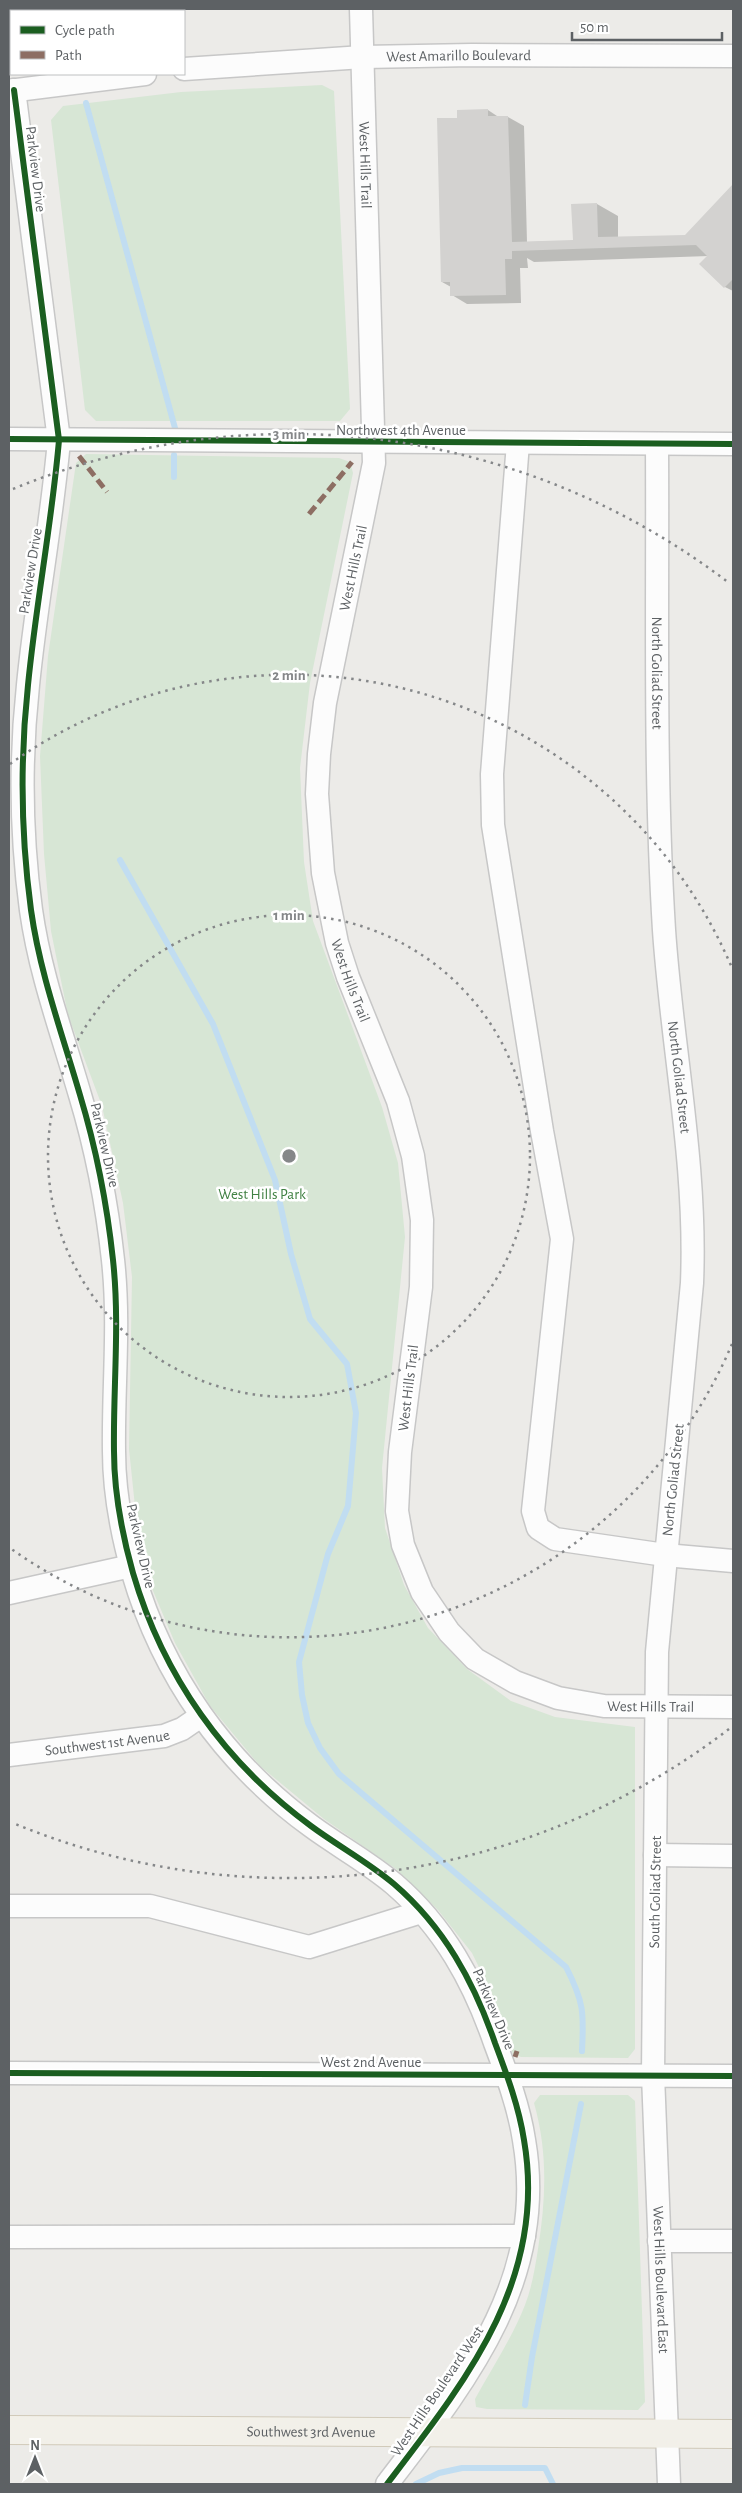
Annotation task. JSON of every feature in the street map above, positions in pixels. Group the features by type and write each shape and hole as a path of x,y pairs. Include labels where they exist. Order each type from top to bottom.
{"highway":[{"path":"116,10 130,9"}],"main road":[{"name":"Southwest 3rd Avenue","path":"9,2430 733,2434"}],"street":[{"name":"West Hills Trail","path":"362,9 375,443 374,463 325,703 319,754 317,794 323,873 338,943 348,977 398,1101 412,1156 422,1220 421,1287 400,1452 398,1511 404,1545 422,1592 450,1632 475,1659 515,1682 558,1698 604,1706 656,1708 733,1707"},
{"name":"West Amarillo Boulevard","path":"185,69 363,57 733,56"},
{"path":"11,91 137,75"},
{"name":"Parkview Drive","path":"11,91 59,440 56,486 27,690 23,750 26,856 32,911 46,982 87,1120 108,1222 114,1264 116,1317 114,1476 122,1530 131,1566 147,1614 164,1656 201,1716 224,1746 270,1793 315,1830 384,1877 421,1912 442,1936 459,1961 490,2027 507,2075"},
{"name":"Northwest 4th Avenue","path":"9,439 733,444"},
{"path":"518,443 492,774 493,825 542,1131 562,1239 533,1511 538,1528 555,1539 665,1555 733,1561"},
{"name":"North Goliad Street","path":"656,1708 657,1652 692,1283 694,1230 665,934 660,857 657,444"},
{"path":"9,1593 131,1566"},
{"name":"South Goliad Street","path":"653,2075 656,1708"},
{"name":"Southwest 1st Avenue","path":"9,1755 164,1736 182,1729 201,1716"},
{"path":"655,1855 733,1856"},
{"path":"9,1906 150,1906 309,1947 421,1912"},
{"name":"West 2nd Avenue","path":"9,2073 733,2076"},
{"name":"West Hills Boulevard West","path":"387,2484 428,2432 496,2325 516,2276 524,2236 528,2182 524,2138 507,2075"},
{"name":"West Hills Boulevard East","path":"653,2075 669,2484"},
{"path":"9,2237 524,2236"},
{"path":"659,2241 733,2241"}],"green space":[{"path":"322,85 334,91 350,409 340,421 96,421 85,410 51,120 63,106 181,92"},
{"name":"West Hills Park","path":"86,454 339,458 350,462 353,473 310,683 300,768 304,862 313,921 382,1107 398,1163 405,1237 382,1468 385,1528 404,1585 428,1628 467,1669 511,1701 555,1717 635,1727 635,2049 628,2058 521,2057 513,2054 493,1996 472,1953 438,1910 396,1869 324,1819 260,1766 210,1706 175,1643 151,1586 136,1516 129,1449 132,1277 123,1203 102,1106 68,1015 51,931 44,854 40,756 48,656 76,463"},
{"path":"540,2095 628,2095 635,2101 645,2402 638,2410 487,2409 476,2407 475,2399 514,2329 525,2305 533,2277 541,2230 544,2194 542,2139 534,2103"}],"building":[{"path":"488,109 488,116 508,116 512,242 573,240 571,204 597,203 598,237 685,235 733,184 733,282 732,280 724,288 699,264 707,256 696,245 512,251 512,259 505,259 506,295 450,296 450,282 441,282 437,118 457,118 457,110"}],"waterway":[{"path":"86,103 175,428"},
{"path":"174,455 174,477"},
{"path":"120,860 213,1024 275,1180 291,1254 310,1319 347,1364 356,1413 348,1506 328,1554 299,1662 302,1695 308,1723 320,1748 339,1774 566,1967 582,2008 582,2051"},
{"path":"525,2405 532,2357 581,2104"},
{"path":"416,2484 439,2473 462,2468 545,2468 553,2484"}],"marked path":[{"path":"79,456 107,492"},
{"path":"309,514 352,462"},
{"path":"515,2057 517,2051"}],"cycle path":[{"path":"14,90 59,440 25,713 23,769 25,854 31,910 40,957 91,1135 108,1218 116,1308 114,1466 119,1513 129,1558 146,1611 161,1647 180,1682 201,1714 225,1745 251,1774 280,1801 311,1826 374,1868 394,1884 428,1918 442,1937 467,1977 487,2020 512,2091 524,2140 528,2190 524,2238 512,2283 494,2326 471,2367 445,2406 387,2484"},
{"path":"9,439 733,444"},
{"path":"9,2073 733,2076"}]}
